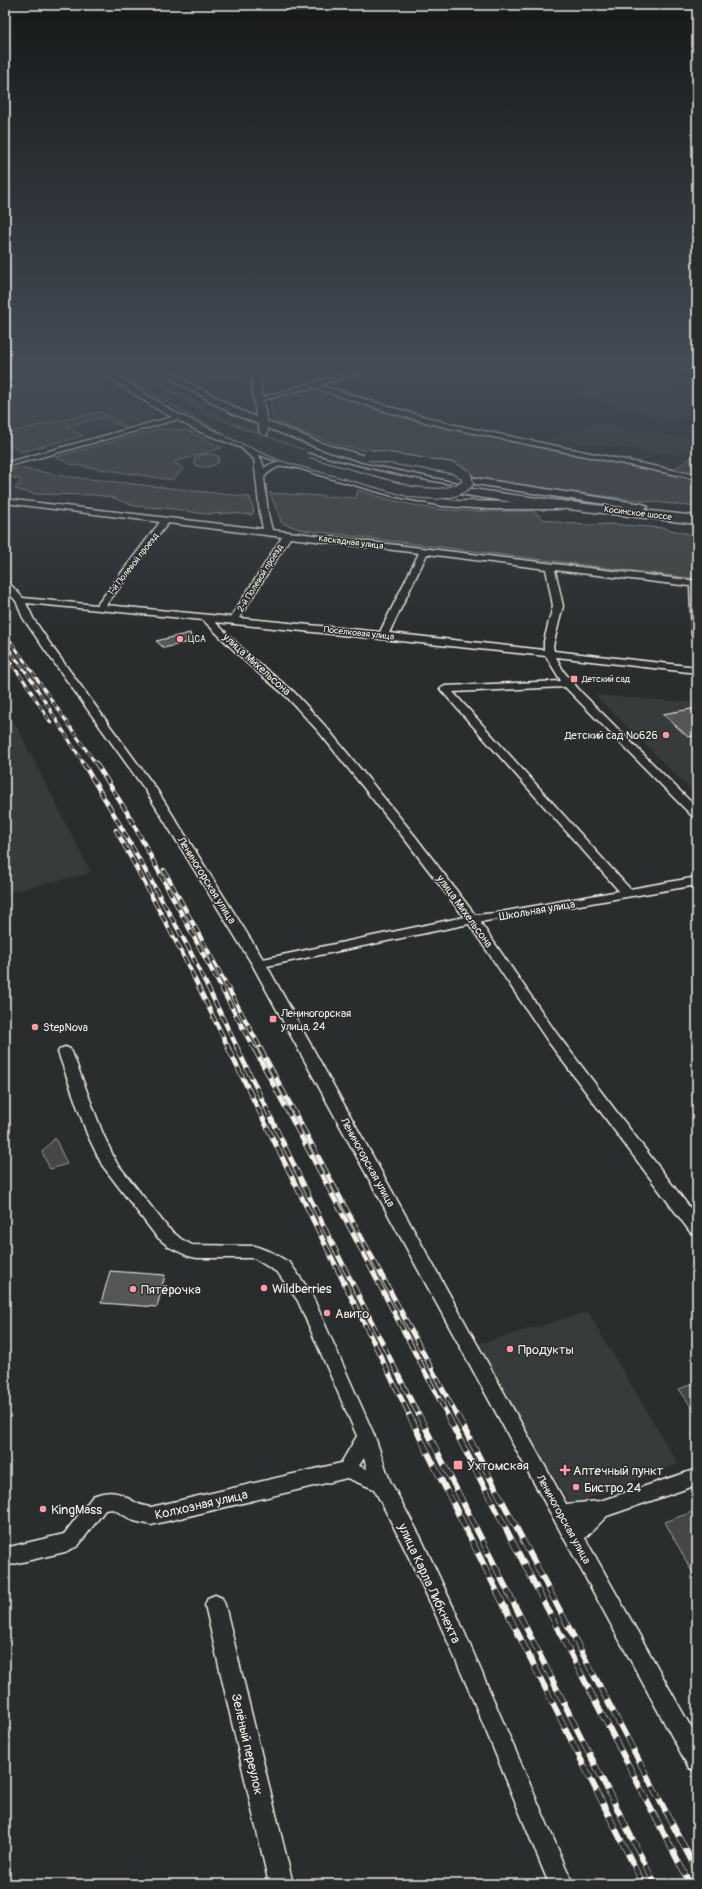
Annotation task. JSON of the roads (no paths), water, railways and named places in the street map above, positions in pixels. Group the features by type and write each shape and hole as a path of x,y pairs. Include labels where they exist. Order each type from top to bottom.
{"highway":[{"name":"Косинское шоссе","path":"331,458 362,472 428,486 496,496 697,520"},
{"name":"Косинское шоссе","path":"340,458 374,468 466,486 697,514"}],"main road":[{"path":"276,458 404,495 444,503 474,506 598,508"},
{"path":"291,458 406,490 424,493 445,493 461,488 468,483 468,478 465,474 453,468 389,458"}],"street":[{"path":"5,465 30,458"},
{"path":"258,458 262,475 264,519 268,532"},
{"path":"605,458 697,477"},
{"path":"262,475 274,464 287,464 303,467"},
{"name":"Каскадная улица","path":"5,501 695,584"},
{"path":"12,510 42,505"},
{"name":"1-й Полевой проезд","path":"100,607 166,520"},
{"name":"2-й Полевой проезд","path":"233,621 287,535"},
{"path":"383,635 424,551"},
{"path":"550,566 558,606 556,619 548,644 550,654 568,684 697,815"},
{"name":"Лениногорская улица","path":"5,584 20,600 28,618 50,650 151,790 259,964 697,1760"},
{"path":"695,584 697,635"},
{"name":"Поселковая улица","path":"20,600 383,635 697,670"},
{"name":"улица Михельсона","path":"206,618 250,661 290,694 323,730 410,838 472,919 552,1037 697,1229"},
{"path":"568,684 445,689 628,894"},
{"name":"Школьная улица","path":"259,964 472,919 495,917 697,881"},
{"name":"улица Карла Либкнехта","path":"65,1052 95,1134 110,1165 162,1232 175,1243 188,1250 197,1252 256,1252 284,1268 296,1283 312,1311 366,1437 381,1483 414,1544 450,1622 560,1884"},
{"path":"366,1437 347,1470 381,1483"},
{"name":"Колхозная улица","path":"5,1556 65,1543 71,1540 100,1502 115,1500 142,1515 151,1516 347,1470"},
{"path":"561,1513 600,1510 697,1477"},
{"path":"574,1536 600,1510"},
{"name":"Зелёный переулок","path":"215,1605 281,1884"}],"railway":[{"path":"5,633 96,764"},
{"path":"5,644 31,679 84,764"},
{"path":"5,655 25,682 51,723"},
{"path":"83,763 115,816 188,947 238,1049"},
{"path":"96,763 128,814 254,1049"},
{"path":"116,830 180,949 229,1049"},
{"path":"164,870 261,1049"},
{"path":"228,1048 410,1416"},
{"path":"237,1048 329,1237 419,1416"},
{"path":"254,1048 448,1416"},
{"path":"260,1048 457,1416"},
{"path":"409,1415 643,1884"},
{"path":"419,1415 655,1884"},
{"path":"447,1415 690,1884"},
{"path":"457,1415 697,1871"}],"place":[{"name":"ЦСА","path":"180,639"},
{"name":"Детский сад","path":"574,679"},
{"name":"Детский сад №626","path":"666,735"},
{"name":"Лениногорская улица, 24","path":"273,1019"},
{"name":"StepNova","path":"35,1027"},
{"name":"Wildberries","path":"264,1288"},
{"name":"Пятёрочка","path":"133,1289"},
{"name":"Авито","path":"327,1313"},
{"name":"Продукты","path":"510,1349"},
{"name":"Ухтомская","path":"458,1465"},
{"name":"Аптечный пункт","path":"565,1470"},
{"name":"Бистро 24","path":"576,1487"},
{"name":"KingMass","path":"43,1509"}]}
